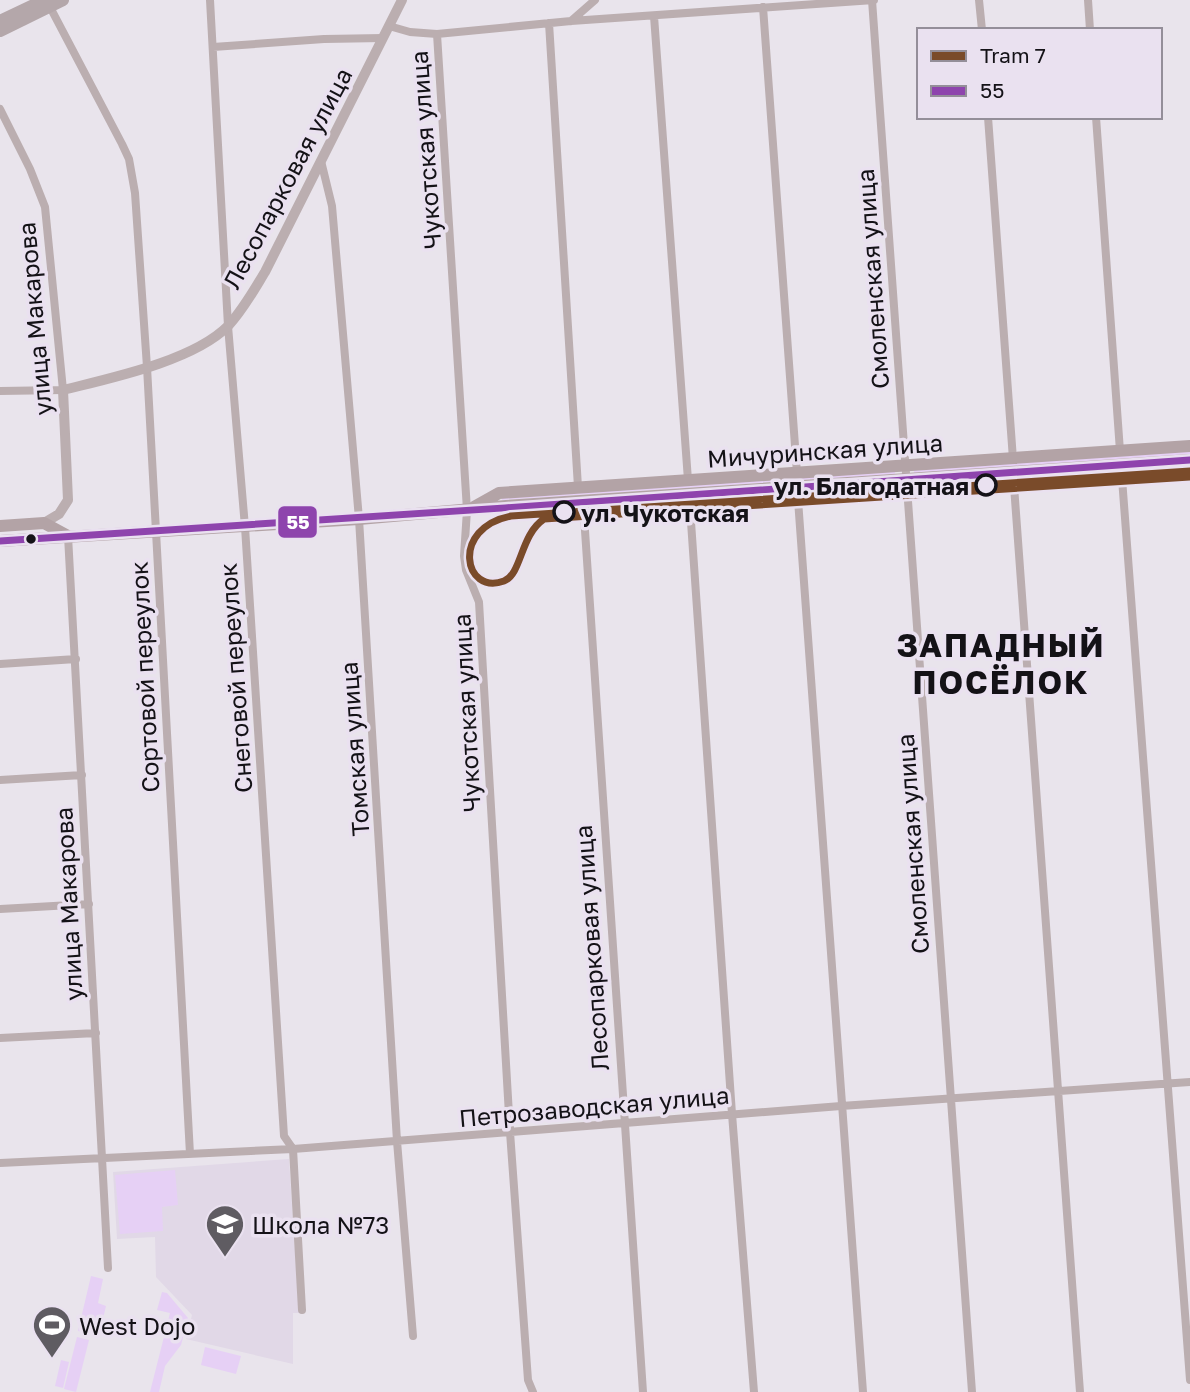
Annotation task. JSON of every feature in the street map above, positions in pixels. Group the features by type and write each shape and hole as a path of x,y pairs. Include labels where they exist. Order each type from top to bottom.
{"main road":[{"path":"0,21 63,0"},
{"path":"0,31 47,4"},
{"name":"Мичуринская улица","path":"0,541 245,527 905,479 1121,450 1190,446"},
{"name":"Мичуринская улица","path":"467,510 499,494 578,487 905,465 1121,465 1190,460"},
{"path":"0,526 44,523 68,536"}],"street":[{"name":"Снеговой переулок","path":"211,0 228,326 245,527 284,1136 293,1149 303,1310"},
{"name":"Лесопарковая улица","path":"63,390 147,367 189,351 228,326 247,302 264,272 402,0"},
{"path":"571,21 595,0"},
{"path":"389,26 410,32 437,34 763,6 873,0"},
{"name":"Смоленская улица","path":"873,0 972,1392"},
{"path":"979,0 982,28"},
{"path":"1088,0 1090,28"},
{"name":"Сортовой переулок","path":"47,4 129,159 135,193 190,1154"},
{"path":"763,6 797,473"},
{"path":"654,16 688,480"},
{"path":"549,23 578,487"},
{"name":"Чукотская улица","path":"437,34 467,510 464,556 466,570 479,602 510,1132 528,1380 533,1392"},
{"path":"213,47 324,39 383,38"},
{"name":"улица Макарова","path":"0,109 30,169 45,207 63,390 68,500 59,514 44,523"},
{"path":"988,119 1080,1392"},
{"path":"1096,119 1121,450"},
{"name":"Томская улица","path":"321,162 332,206 359,519 397,1141 413,1336"},
{"path":"0,391 63,390"},
{"path":"1121,465 1190,1380"},
{"path":"797,486 863,1392"},
{"path":"689,494 754,1392"},
{"name":"Лесопарковая улица","path":"583,501 643,1392"},
{"name":"улица Макарова","path":"68,536 108,1269"},
{"path":"0,664 76,659"},
{"path":"0,780 82,775"},
{"path":"0,909 89,904"},
{"path":"0,1038 96,1033"},
{"name":"Петрозаводская улица","path":"0,1163 293,1149 1190,1082"}],"shaded area":[{"path":"1190,451 1190,454 914,473 914,470"},
{"path":"895,471 895,474 502,500 502,497"},
{"name":"Школа №73","path":"289,1159 299,1313 293,1313 293,1364 186,1339 192,1315 156,1277 155,1237 117,1239 113,1172"},
{"path":"175,1170 178,1205 162,1207 163,1231 120,1234 115,1175"},
{"path":"91,1276 103,1279 98,1303 106,1306 102,1323 92,1321 89,1333 78,1331"},
{"path":"162,1292 167,1293 188,1318 181,1345 165,1366 159,1392 150,1392 170,1313 157,1310"},
{"path":"77,1337 89,1340 76,1392 64,1389"},
{"path":"205,1347 241,1356 236,1374 201,1365"},
{"path":"61,1360 69,1362 63,1388 55,1386"}],"tram line":[{"name":"7","path":"1190,471 511,516 492,523 479,533 471,546 470,559 473,570 480,579 490,583 504,581 514,571 530,534 544,519 1190,477"}],"transit line":[{"name":"55","path":"0,541 1190,460"}],"place":[{"name":"ул. Благодатная","path":"986,485"},
{"name":"ул. Чукотская","path":"564,512"},
{"name":"Школа №73","path":"225,1258"},
{"name":"West Dojo","path":"52,1359"}],"district":[{"name":"ЗАПАДНЫЙ ПОСЁЛОК","path":"1001,664"}]}
